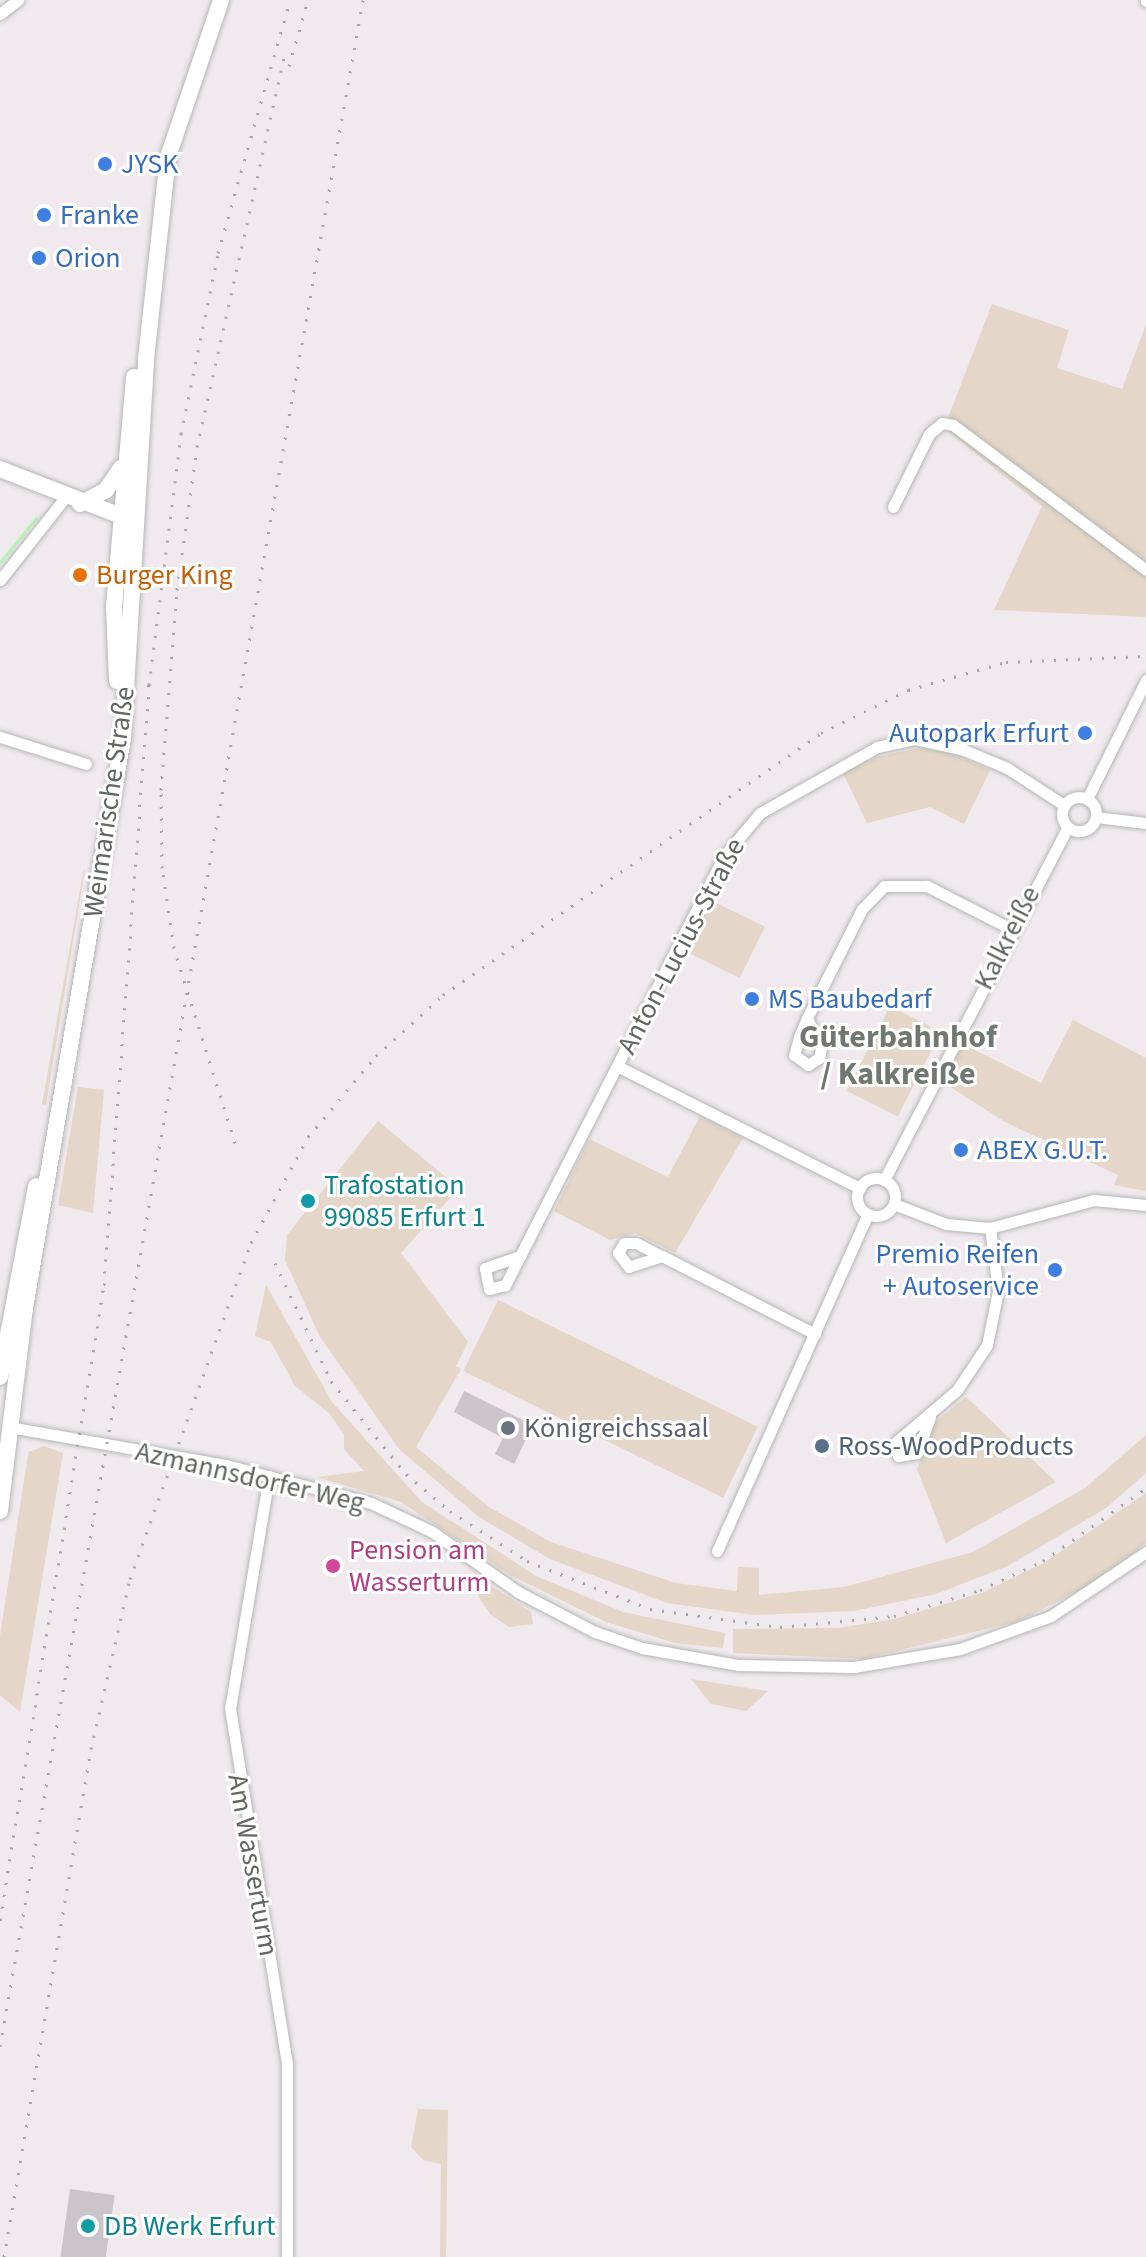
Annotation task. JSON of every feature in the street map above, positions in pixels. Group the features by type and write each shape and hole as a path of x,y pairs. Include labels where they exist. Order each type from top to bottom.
{"main road":[{"name":"Weimarische Straße","path":"0,1511 5,1426 123,738 127,518 124,463 154,180 176,92 210,0"},
{"name":"Weimarische Straße","path":"0,1377 108,778 127,518 168,157 221,0"},
{"path":"72,502 106,490 124,463"},
{"path":"0,469 72,502 127,518"}],"street":[{"path":"0,14 18,0"},
{"path":"893,507 929,434 942,423 953,425 1146,570"},
{"path":"0,580 46,524 72,502"},
{"path":"1096,817 1085,831 1067,828 1064,805 1087,799 1146,680"},
{"path":"0,737 86,764"},
{"name":"Anton-Lucius-Straße","path":"520,1256 723,857 760,813 792,792 877,747 914,739 964,750 1007,768 1064,805"},
{"path":"1087,799 1096,817"},
{"path":"1096,817 1146,823"},
{"name":"Kalkreiße","path":"884,1180 1011,929 1067,828"},
{"path":"807,1018 862,909 884,886 927,886 1011,929"},
{"path":"617,1066 860,1188 884,1180 892,1187 894,1204"},
{"path":"860,1188 859,1205 868,1214 880,1216 894,1204"},
{"path":"894,1204 946,1224 990,1228 1094,1200 1146,1205"},
{"path":"717,1551 868,1214"},
{"path":"930,1417 972,1372 993,1330 998,1291 990,1228"},
{"path":"662,1256 815,1334"},
{"name":"Azmannsdorfer Weg","path":"5,1426 269,1476 388,1510 595,1632 678,1656 771,1669 884,1664 985,1641 1071,1605 1146,1552"},
{"name":"Am Wasserturm","path":"269,1476 230,1708 287,2063 287,2257"}],"shaded area":[{"path":"992,304 1069,330 1057,368 1122,389 1146,324 1146,617 994,610 1042,506 944,428"},
{"path":"919,748 951,752 990,770 964,824 930,807 867,823 843,773 875,757"},
{"path":"85,869 46,1105 42,1104"},
{"path":"710,900 765,927 740,978 685,951"},
{"path":"890,1006 941,1032 898,1117 847,1091"},
{"path":"1073,1020 1146,1058 1146,1191 1114,1185 1118,1175 1005,1122 944,1083 963,1044 1041,1083"},
{"path":"78,1087 104,1090 93,1213 58,1205"},
{"path":"700,1116 743,1138 675,1253 635,1233 610,1240 554,1211 589,1139 668,1177"},
{"path":"378,1121 459,1188 401,1253 468,1342 456,1366 461,1369 416,1447 489,1507 551,1542 676,1583 737,1591 738,1567 759,1568 759,1595 844,1587 973,1552 1085,1488 1146,1435 1146,1473 1106,1508 1008,1566 936,1594 854,1611 754,1615 667,1603 550,1559 479,1517 400,1450 320,1337 285,1260 287,1235"},
{"path":"266,1285 332,1402 422,1502 536,1576 623,1612 725,1633 723,1648 675,1643 606,1622 510,1575 401,1502 317,1477 364,1471 344,1449 344,1434 329,1413 295,1386 271,1342 255,1336"},
{"path":"498,1300 758,1427 723,1498 463,1371"},
{"path":"966,1397 1056,1482 946,1543 917,1469 934,1423"},
{"path":"44,1446 63,1453 20,1712 0,1695 0,1636 29,1452"},
{"path":"1146,1493 1146,1543 1099,1580 1019,1621 863,1659 733,1653 733,1629 838,1628 895,1619 981,1593 1044,1563"},
{"path":"479,1578 531,1612 533,1624 509,1627 491,1615 478,1596"},
{"path":"691,1679 768,1691 746,1711 711,1704"},
{"path":"418,2109 448,2110 446,2257 440,2257 441,2164 423,2160 411,2147"}],"building":[{"name":"Königreichssaal","path":"464,1391 533,1425 514,1464 495,1454 503,1438 454,1412"},
{"name":"DB Werk Erfurt","path":"70,2189 115,2195 106,2257 60,2257"}],"waterway":[{"path":"0,562 36,518"}],"railway":[{"path":"0,1920 104,1285 149,685 181,434 218,253 290,0"},
{"path":"289,66 308,0"},
{"path":"0,2046 363,0"},
{"path":"235,1143 174,948 162,868 161,790 177,590 197,447 285,54"},
{"path":"4,2257 91,1749 130,1579 251,1243 308,1137 376,1056 443,995 821,733 908,690 1006,662 1146,656"},
{"path":"275,1263 331,1381 406,1474 450,1511 527,1561 650,1609 780,1627 894,1616 980,1590 1043,1561 1146,1488"}],"place":[{"name":"JYSK","path":"105,164"},
{"name":"Franke","path":"44,215"},
{"name":"Orion","path":"39,258"},
{"name":"Burger King","path":"80,575"},
{"name":"Autopark Erfurt","path":"1085,733"},
{"name":"MS Baubedarf","path":"752,999"},
{"name":"ABEX G.U.T.","path":"961,1150"},
{"name":"Trafostation 99085 Erfurt 1","path":"308,1201"},
{"name":"Premio Reifen + Autoservice","path":"1055,1270"},
{"name":"Königreichssaal","path":"508,1428"},
{"name":"Ross-WoodProducts","path":"822,1446"},
{"name":"Pension am Wasserturm","path":"333,1566"},
{"name":"DB Werk Erfurt","path":"88,2226"}],"district":[{"name":"Güterbahnhof / Kalkreiße","path":"898,1056"}]}
